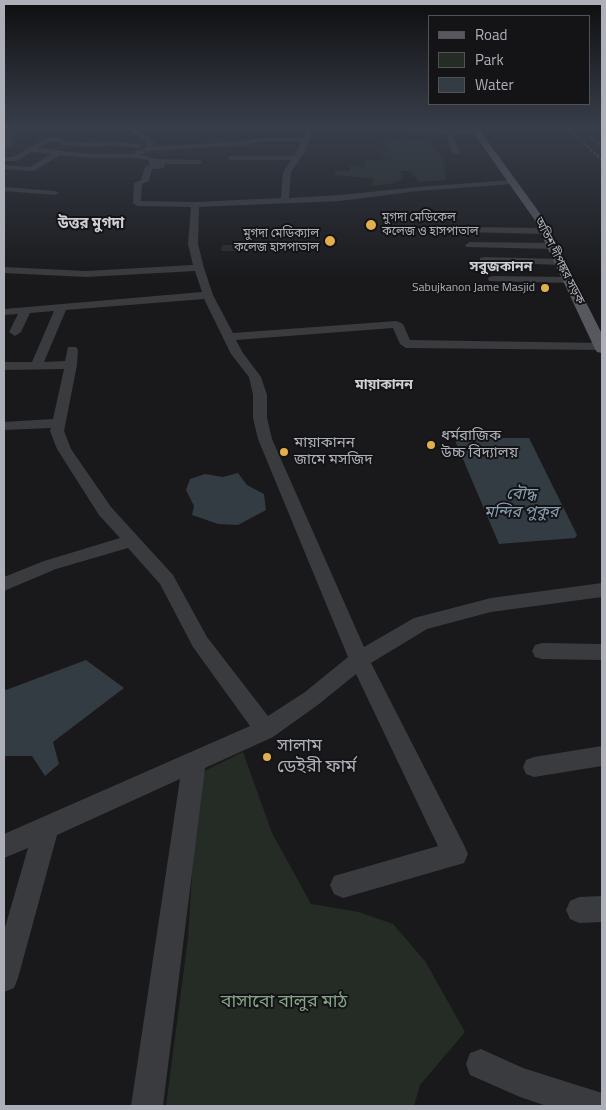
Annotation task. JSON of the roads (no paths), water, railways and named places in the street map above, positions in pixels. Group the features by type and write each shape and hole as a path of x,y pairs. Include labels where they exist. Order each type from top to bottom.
{"main road":[{"name":"অতিশ দীপঙ্কর সড়ক","path":"518,182 546,231 559,246"},
{"name":"অতিশ দীপঙ্কর সড়ক","path":"518,182 559,246 561,262 602,348"}],"street":[{"path":"145,180 138,183 142,192 137,203 195,205 340,198 418,189 518,182"},
{"path":"285,201 286,180"},
{"path":"4,187 13,181"},
{"path":"4,187 55,193"},
{"path":"275,191 285,190"},
{"path":"195,205 193,244 199,268 208,295 237,354 255,376 260,394 260,418 265,439 360,660 455,854 342,885"},
{"path":"467,230 546,231"},
{"path":"470,245 559,246"},
{"path":"484,260 561,262"},
{"path":"4,270 86,274 199,268"},
{"path":"493,280 569,280"},
{"path":"4,312 208,295"},
{"path":"36,366 61,308"},
{"path":"15,332 26,310"},
{"path":"229,336 397,324 406,344 602,348"},
{"path":"9,366 23,350"},
{"path":"72,350 57,431 64,450 105,510 167,580 200,642 266,730"},
{"path":"9,366 70,365"},
{"path":"4,426 58,423"},
{"path":"4,584 50,565 133,540"},
{"path":"4,846 266,730 312,698 360,660 420,623 491,605 600,595"},
{"path":"542,652 602,652"},
{"path":"534,767 602,756"},
{"path":"147,1106 194,763"},
{"path":"4,978 46,829"},
{"path":"481,1064 520,1082 596,1106"}],"water":[{"name":"বৌদ্ধ মন্দির পুকুর","path":"454,438 529,438 577,535 575,538 499,544"},
{"path":"238,473 247,485 264,494 266,510 238,525 218,524 192,515 194,506 186,490 190,479 205,474 223,477"},
{"path":"86,660 124,688 53,742 59,764 45,776 32,756 4,756 4,688 6,690"}],"place":[{"name":"মুগদা মেডিকেল কলেজ ও হাসপাতাল","path":"371,225"},
{"name":"মুগদা মেডিক্যাল কলেজ হাসপাতাল","path":"330,241"},
{"name":"Sabujkanon Jame Masjid","path":"545,288"},
{"name":"ধর্মরাজিক উচ্চ বিদ্যালয়","path":"431,445"},
{"name":"মায়াকানন জামে মসজিদ","path":"284,452"},
{"name":"সালাম ডেইরী ফার্ম","path":"267,757"}],"district":[{"name":"উত্তর মুগদা","path":"91,224"},
{"name":"সবুজকানন","path":"501,268"},
{"name":"মায়াকানন","path":"384,386"}],"park label":[{"name":"বাসাবো বালুর মাঠ","path":"284,1003"}]}
